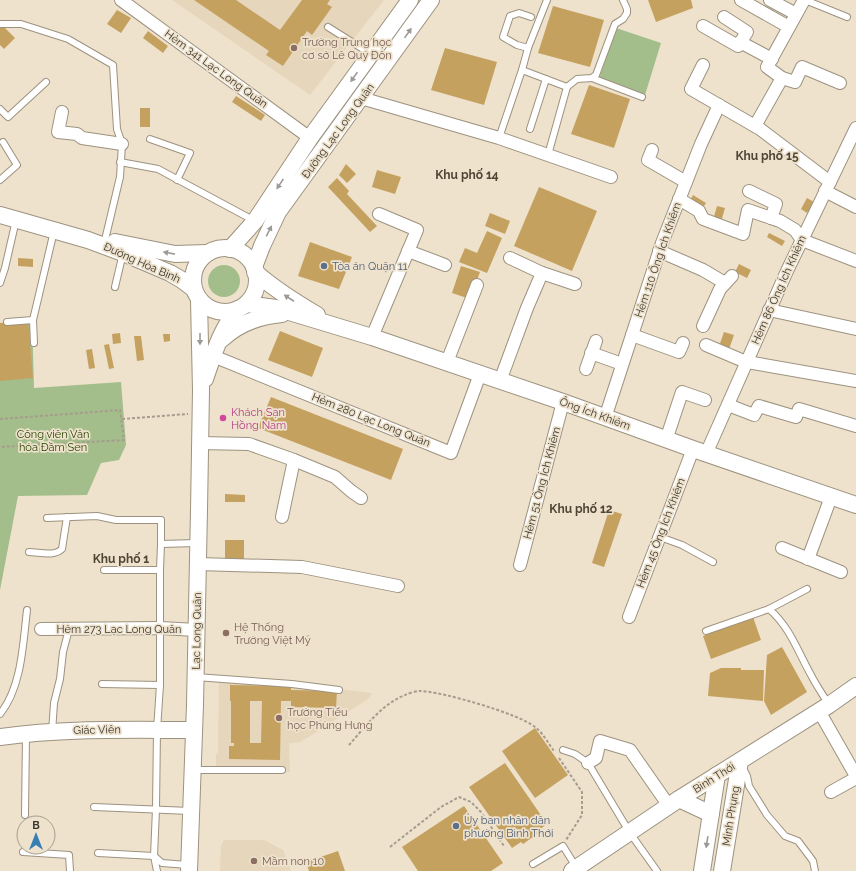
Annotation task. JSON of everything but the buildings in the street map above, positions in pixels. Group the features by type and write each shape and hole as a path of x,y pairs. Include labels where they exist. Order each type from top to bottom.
{"main road":[{"name":"Đường Lạc Long Quân","path":"230,249 255,221 310,138 410,0"},
{"name":"Đường Lạc Long Quân","path":"254,269 262,246 278,212 432,0"},
{"name":"Đường Hòa Bình","path":"0,215 88,240 123,253 170,273 182,280 196,294"},
{"name":"Đường Hòa Bình","path":"88,240 106,240 176,254 208,253"},
{"path":"222,249 230,249 237,251 250,260 257,282 256,288 254,294 231,317 213,356 201,390 196,294 193,274 196,266 208,253 222,249"},
{"path":"254,269 267,283 334,325"},
{"path":"196,294 211,309 218,311 225,312 242,307 276,308 334,325"},
{"path":"220,342 235,328 249,321 264,316 290,313"},
{"name":"Ông Ích Khiêm","path":"334,325 372,336 563,402 666,440 856,506"},
{"name":"Lạc Long Quân","path":"189,868 196,677 201,390"},
{"name":"Bình Thới","path":"575,870 674,803 824,708 856,686"},
{"name":"Giác Viên","path":"0,737 90,730 194,730"},
{"name":"Minh Phụng","path":"722,871 740,761"},
{"name":"Minh Phụng","path":"702,871 717,775"},
{"path":"674,803 711,814"}],"street":[{"name":"Hẻm 341 Lạc Long Quân","path":"121,0 310,138"},
{"path":"741,0 789,27"},
{"path":"770,0 796,14"},
{"path":"805,0 767,67 782,78 796,82 802,67 840,83"},
{"path":"703,26 738,46 747,32 724,17"},
{"path":"740,42 772,59"},
{"path":"703,66 691,89 755,126 856,207"},
{"path":"755,126 782,78"},
{"path":"361,98 499,138 611,178"},
{"name":"Hẻm 110 Ông Ích Khiêm","path":"605,418 659,251 701,144 719,105"},
{"path":"62,112 58,132 77,134 82,138 122,144"},
{"name":"Hẻm 86 Ông Ích Khiêm","path":"700,452 728,405 802,240 856,128"},
{"path":"652,150 648,160 686,182"},
{"path":"749,191 776,204 771,218"},
{"path":"679,199 699,211 703,219 743,234 748,210 780,221 794,230 802,240 856,261"},
{"path":"372,336 416,230 379,214"},
{"path":"408,251 445,265"},
{"path":"659,251 729,280 720,289 703,326"},
{"path":"510,258 542,273 575,284"},
{"path":"500,381 527,308 542,273"},
{"path":"447,362 477,285"},
{"path":"770,310 856,329"},
{"path":"632,335 678,352 683,343"},
{"path":"586,368 596,341"},
{"path":"706,345 739,360 747,362 856,381"},
{"path":"592,353 622,364"},
{"name":"Hẻm 280 Lạc Long Quân","path":"213,356 451,453 480,374"},
{"path":"666,440 682,392 705,400"},
{"name":"Hẻm 51 Ông Ích Khiêm","path":"520,565 563,402"},
{"path":"728,405 754,415 759,406 796,417 799,408 856,426"},
{"path":"199,443 249,444 335,477 351,492 361,498"},
{"name":"Hẻm 45 Ông Ích Khiêm","path":"629,617 660,537 700,452"},
{"path":"282,517 294,460"},
{"path":"808,559 831,497"},
{"path":"782,548 841,572"},
{"path":"198,564 302,567 398,586"},
{"name":"Hẻm 273 Lạc Long Quân","path":"42,629 160,628 197,630"},
{"path":"824,708 856,777 831,792"},
{"path":"588,763 596,758 600,741 630,750 674,803"}],"lane":[{"path":"499,138 528,48 547,0"},
{"path":"592,78 596,75 615,24 623,19 627,13 623,0"},
{"path":"805,0 847,17"},
{"path":"528,48 517,45 503,37 510,16 519,13 531,17"},
{"path":"0,24 21,24 68,39 113,65 117,129 122,144 120,177 106,240"},
{"path":"328,27 371,54"},
{"path":"522,70 567,87"},
{"path":"548,155 567,87 577,79 592,78 642,97"},
{"path":"530,129 546,79"},
{"path":"0,109 8,117 46,82"},
{"path":"150,139 190,153 177,180"},
{"path":"0,180 17,165 3,142"},
{"path":"120,162 158,169 255,221"},
{"path":"0,283 16,220"},
{"path":"34,343 33,320 54,231"},
{"path":"115,286 123,253"},
{"path":"7,322 33,320"},
{"path":"47,518 97,516 116,520 161,520 160,685 157,730 154,856 157,871"},
{"path":"29,552 54,554 60,552 62,549 68,517"},
{"path":"660,537 687,548 713,562"},
{"path":"161,544 199,544"},
{"path":"104,570 160,570"},
{"path":"706,631 770,609 807,589"},
{"path":"770,609 779,618 797,646 811,675 824,708"},
{"path":"0,714 12,694 22,655 27,610"},
{"path":"52,732 54,703 60,679 63,652 69,629"},
{"path":"196,677 292,684 339,690"},
{"path":"102,684 160,685"},
{"path":"25,815 26,734"},
{"path":"563,750 575,754 588,763 630,833 657,871"},
{"path":"740,761 747,776 749,786 767,815 785,836 798,841 813,861 815,871"},
{"path":"193,770 282,770"},
{"path":"94,807 191,811"},
{"path":"534,864 563,846 575,870"},
{"path":"98,853 154,856 162,863 189,868"},
{"path":"56,855 69,856 70,871"}],"path":[{"path":"0,419 120,410 124,440 0,446"},
{"path":"122,419 200,413"},
{"path":"349,746 392,702 419,690 442,694 491,708 529,723 536,727 582,792 582,815 571,830 563,846"},
{"path":"390,847 441,807 459,797 471,802 481,812 504,846"}],"shaded area":[{"name":"Trường Trung học cơ sở Lê Quý Đôn","path":"172,0 384,0 310,95"},
{"name":"Trường Tiểu học Phùng Hưng","path":"219,675 372,694 368,699 300,742 289,743 290,772 216,774 216,754 218,754"},
{"name":"Mầm non 10","path":"224,840 264,840 283,850 291,871 220,871 221,846"}],"green space":[{"path":"616,28 661,43 645,95 599,79"},
{"path":"221,265 227,265 236,269 240,281 236,293 227,297 221,297 212,293 208,284 208,278 212,269"},
{"name":"Công viên Văn hóa Đầm Sen","path":"32,320 34,388 121,382 126,445 119,460 101,463 87,495 18,496 0,590 0,323"}],"place":[{"name":"Trường Trung học cơ sở Lê Quý Đôn","path":"294,48"},
{"name":"Tòa án Quận 11","path":"324,266"},
{"name":"Khách Sạn Hồng Nam","path":"223,418"},
{"name":"Hệ Thống Trường Việt Mỹ","path":"226,633"},
{"name":"Trường Tiểu học Phùng Hưng","path":"279,718"},
{"name":"Ủy ban nhân dân phường Bình Thới","path":"456,826"},
{"name":"Mầm non 10","path":"254,861"}],"district":[{"name":"Khu phố 15","path":"767,156"},
{"name":"Khu phố 14","path":"467,175"},
{"name":"Khu phố 12","path":"581,509"},
{"name":"Khu phố 1","path":"121,559"}]}
